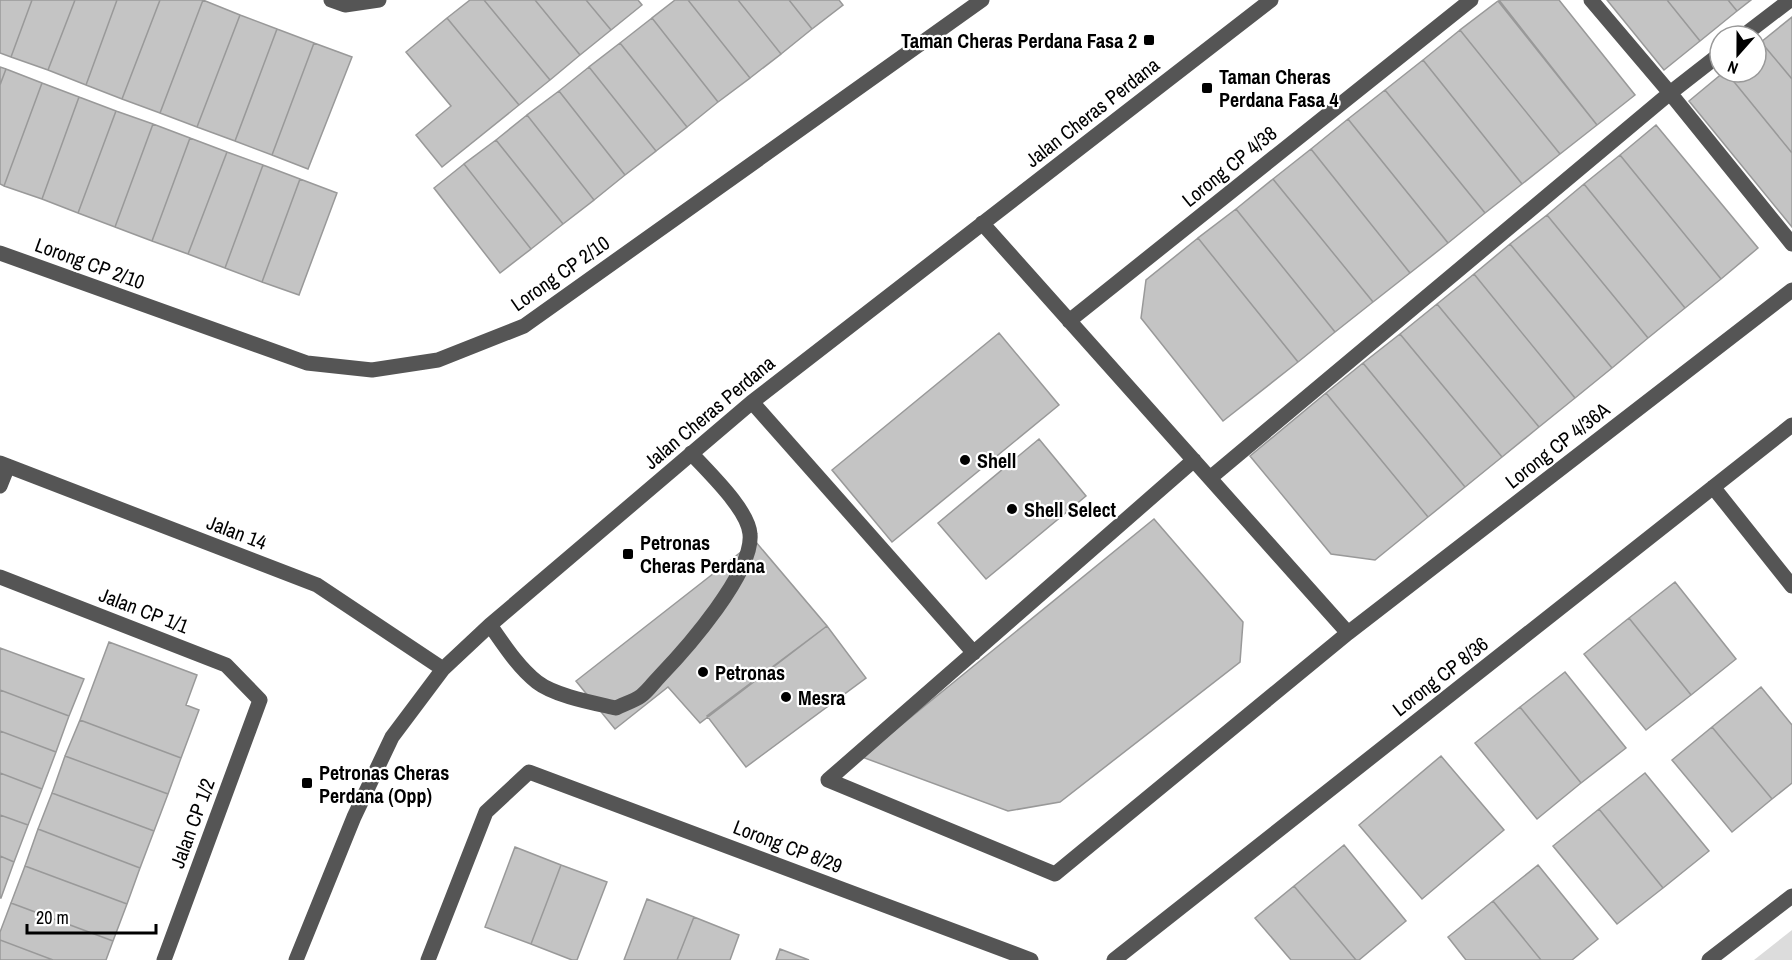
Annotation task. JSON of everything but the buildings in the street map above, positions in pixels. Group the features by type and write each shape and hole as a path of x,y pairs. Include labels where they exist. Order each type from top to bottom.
{"street":[{"path":"331,0 345,5 379,0"},
{"name":"Lorong CP 2/10","path":"0,253 307,363 372,370 438,360 524,326 982,0"},
{"name":"Jalan Cheras Perdana","path":"296,960 354,817 392,737 443,669 490,625 752,402 1271,0"},
{"name":"Lorong CP 4/38","path":"1069,321 1471,0"},
{"path":"1591,0 1670,93 1792,244"},
{"path":"1759,24 1790,0"},
{"path":"1210,478 1708,63"},
{"path":"982,224 1348,633"},
{"name":"Lorong CP 4/36A","path":"974,653 828,780 1055,874 1348,633 1792,290"},
{"path":"752,402 974,653 1194,460"},
{"name":"Lorong CP 8/36","path":"1114,960 1792,425"},
{"path":"490,625 518,663 539,683 574,698 616,708 642,695 690,643 732,586 746,558 751,536 749,526 739,507 691,453"},
{"path":"0,486 4,464"},
{"name":"Jalan 14","path":"4,464 317,585 443,669"},
{"path":"1713,487 1792,586"},
{"name":"Jalan CP 1/1","path":"0,577 226,665 260,700"},
{"name":"Jalan CP 1/2","path":"164,960 260,700"},
{"name":"Lorong CP 8/29","path":"428,960 486,812 529,772 1031,960"},
{"path":"1709,960 1792,896"}],"shaded area":[{"path":"1792,930 1792,960 1754,960"}],"place":[{"name":"Taman Cheras Perdana Fasa 2","path":"1149,40"},
{"name":"Taman Cheras Perdana Fasa 4","path":"1207,88"},
{"name":"Shell","path":"965,460"},
{"name":"Shell Select","path":"1012,509"},
{"name":"Petronas Cheras Perdana","path":"628,554"},
{"name":"Petronas","path":"703,672"},
{"name":"Mesra","path":"786,697"},
{"name":"Petronas Cheras Perdana (Opp)","path":"307,783"}]}
